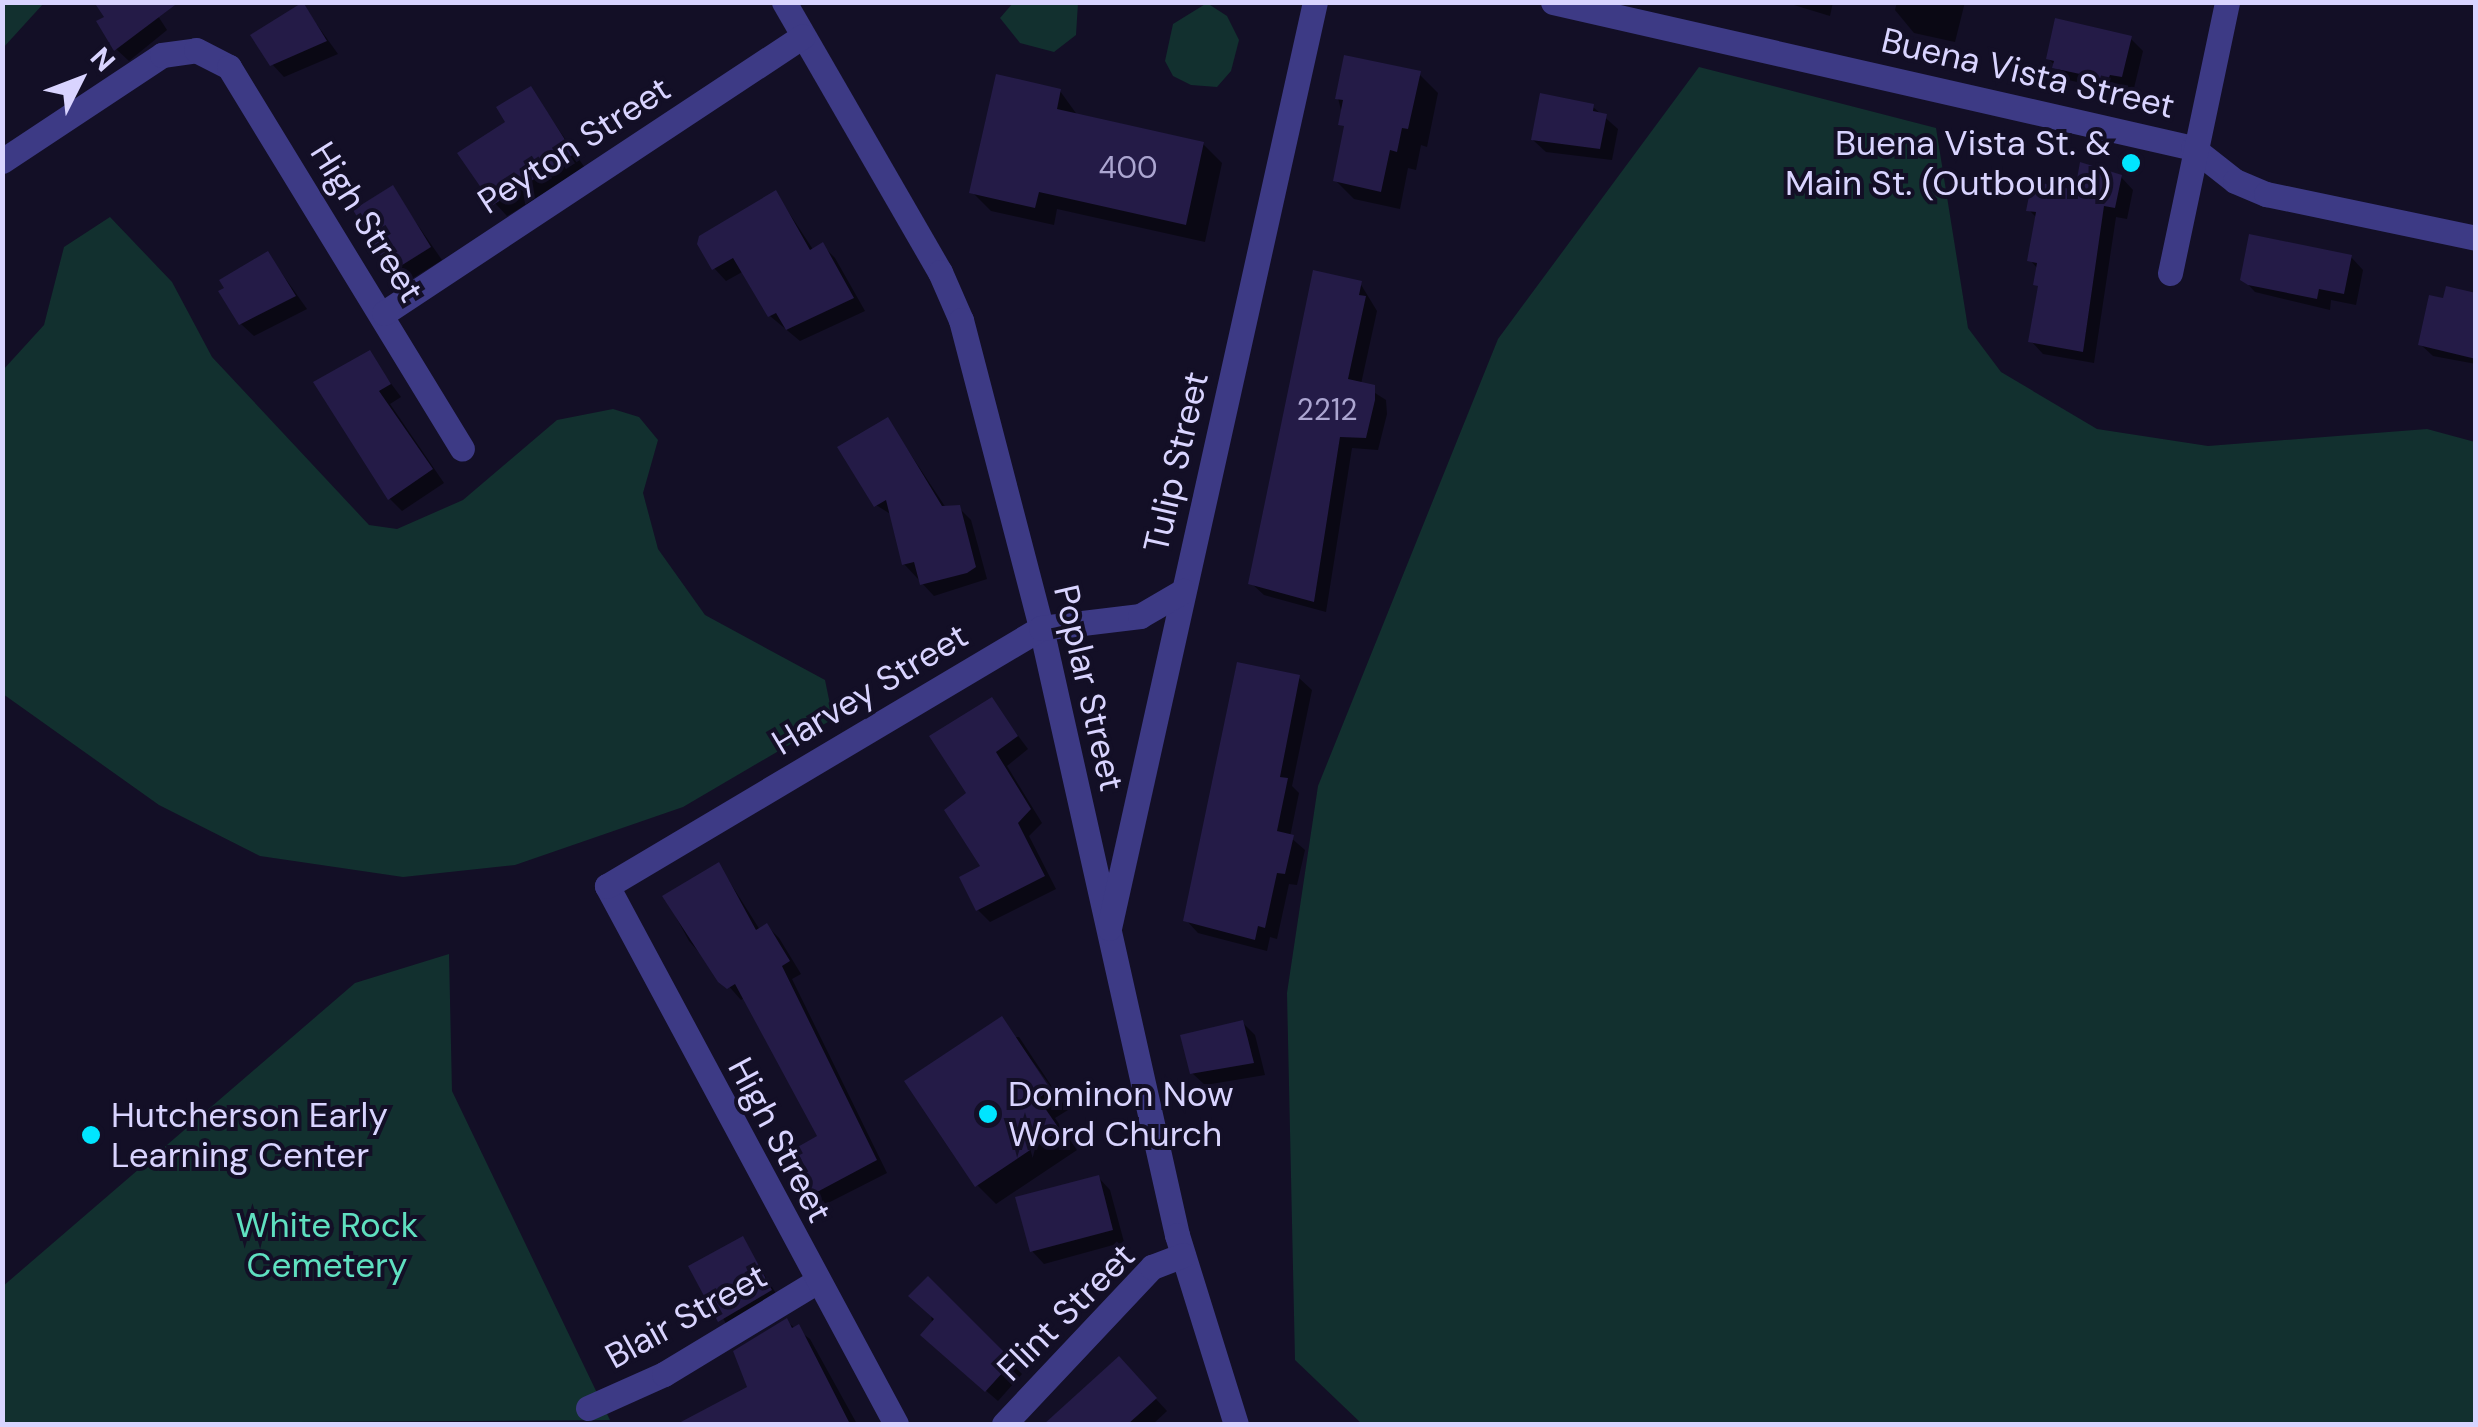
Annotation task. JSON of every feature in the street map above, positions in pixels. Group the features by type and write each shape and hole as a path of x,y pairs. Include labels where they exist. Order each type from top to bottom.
{"street":[{"name":"Poplar Street","path":"784,2 962,320 1041,628 1107,938 1182,1255 1236,1424"},
{"name":"Tulip Street","path":"1107,938 1315,2"},
{"name":"Buena Vista Street","path":"1553,2 2194,148 2236,180 2266,194 2476,238"},
{"path":"2170,273 2227,2"},
{"name":"Peyton Street","path":"384,313 803,36"},
{"name":"High Street","path":"2,162 162,54 196,50 229,66 384,313 462,449"},
{"name":"Harvey Street","path":"607,886 1041,628 1140,616 1183,591"},
{"name":"High Street","path":"607,886 816,1282 896,1424"},
{"name":"Flint Street","path":"1004,1424 1152,1267 1182,1255"},
{"name":"Blair Street","path":"588,1408 664,1374 816,1282"}],"green space":[{"path":"2,3 44,3 3,48"},
{"path":"1013,3 1078,3 1076,35 1054,52 1020,43 1000,18"},
{"path":"1207,3 1227,16 1239,40 1231,71 1217,87 1191,85 1173,76 1165,61 1173,24"},
{"path":"1699,67 1936,128 1968,328 2001,372 2097,429 2208,446 2427,429 2475,442 2475,1424 1362,1424 1295,1360 1287,993 1318,786 1498,339"},
{"path":"110,217 172,282 212,357 369,525 397,529 463,500 557,420 613,409 639,417 658,440 643,493 658,549 705,615 825,680 833,719 683,807 515,865 403,877 260,856 159,805 3,694 3,370 44,325 64,247"},
{"name":"White Rock Cemetery","path":"449,954 452,1091 610,1420 3,1424 2,1287 355,983"}],"building":[{"path":"94,2 179,2 114,51 96,21 104,17"},
{"path":"303,2 327,41 270,66 250,35"},
{"path":"2055,18 2132,36 2122,77 2110,75 2108,80 2052,68 2054,61 2046,59"},
{"path":"1344,55 1421,71 1408,129 1402,128 1397,152 1390,150 1381,192 1333,181 1344,126 1338,125 1343,100 1335,99"},
{"path":"996,74 1061,89 1057,109 1204,142 1186,225 1039,192 1035,208 969,193"},
{"path":"531,86 574,154 493,205 457,153 505,122 496,107"},
{"path":"1540,93 1594,104 1593,111 1607,114 1600,149 1531,140"},
{"path":"2080,162 2122,175 2115,208 2104,206 2083,352 2028,342 2038,286 2033,285 2037,263 2027,261 2036,212 2026,211 2032,181 2075,190"},
{"path":"393,185 431,247 391,272 353,210"},
{"path":"776,190 810,250 823,242 854,298 786,330 776,313 768,317 733,258 712,270 697,244 699,236"},
{"path":"2249,234 2352,255 2344,294 2319,289 2317,299 2240,280"},
{"path":"268,251 296,296 239,325 218,291 224,288 219,280"},
{"path":"1313,270 1362,281 1359,295 1366,296 1348,379 1375,385 1366,438 1340,437 1314,602 1248,584"},
{"path":"2446,286 2476,293 2476,359 2418,345 2429,295 2443,298"},
{"path":"370,350 391,384 379,391 433,469 388,500 313,382"},
{"path":"888,417 942,506 960,505 976,567 967,573 920,585 914,562 902,565 886,500 874,507 837,447"},
{"path":"1237,662 1300,675 1280,777 1288,778 1277,831 1294,835 1285,874 1277,873 1265,928 1258,926 1255,940 1183,921"},
{"path":"992,697 1018,736 996,752 1031,809 1018,823 1045,876 976,911 959,877 980,866 944,810 966,793 929,736"},
{"path":"719,862 756,930 767,923 790,961 782,966 877,1160 809,1194 787,1153 817,1136 735,984 727,989 718,982 662,896"},
{"name":"Dominon Now Word Church","path":"1002,1016 1051,1090 1038,1098 1060,1130 975,1187 904,1081"},
{"path":"1243,1020 1254,1063 1190,1074 1180,1035"},
{"path":"1099,1175 1113,1230 1030,1252 1015,1197"},
{"path":"743,1236 772,1290 718,1322 688,1266"},
{"path":"928,1276 1013,1361 985,1392 920,1335 934,1319 908,1296"},
{"path":"787,1318 792,1328 799,1324 850,1424 677,1424 747,1387 733,1351"},
{"path":"1119,1356 1157,1398 1128,1424 1044,1424"}],"place":[{"name":"Buena Vista St. & Main St. (Outbound)","path":"2131,163"},
{"name":"Dominon Now Word Church","path":"988,1114"},
{"name":"Hutcherson Early Learning Center","path":"91,1135"}]}
